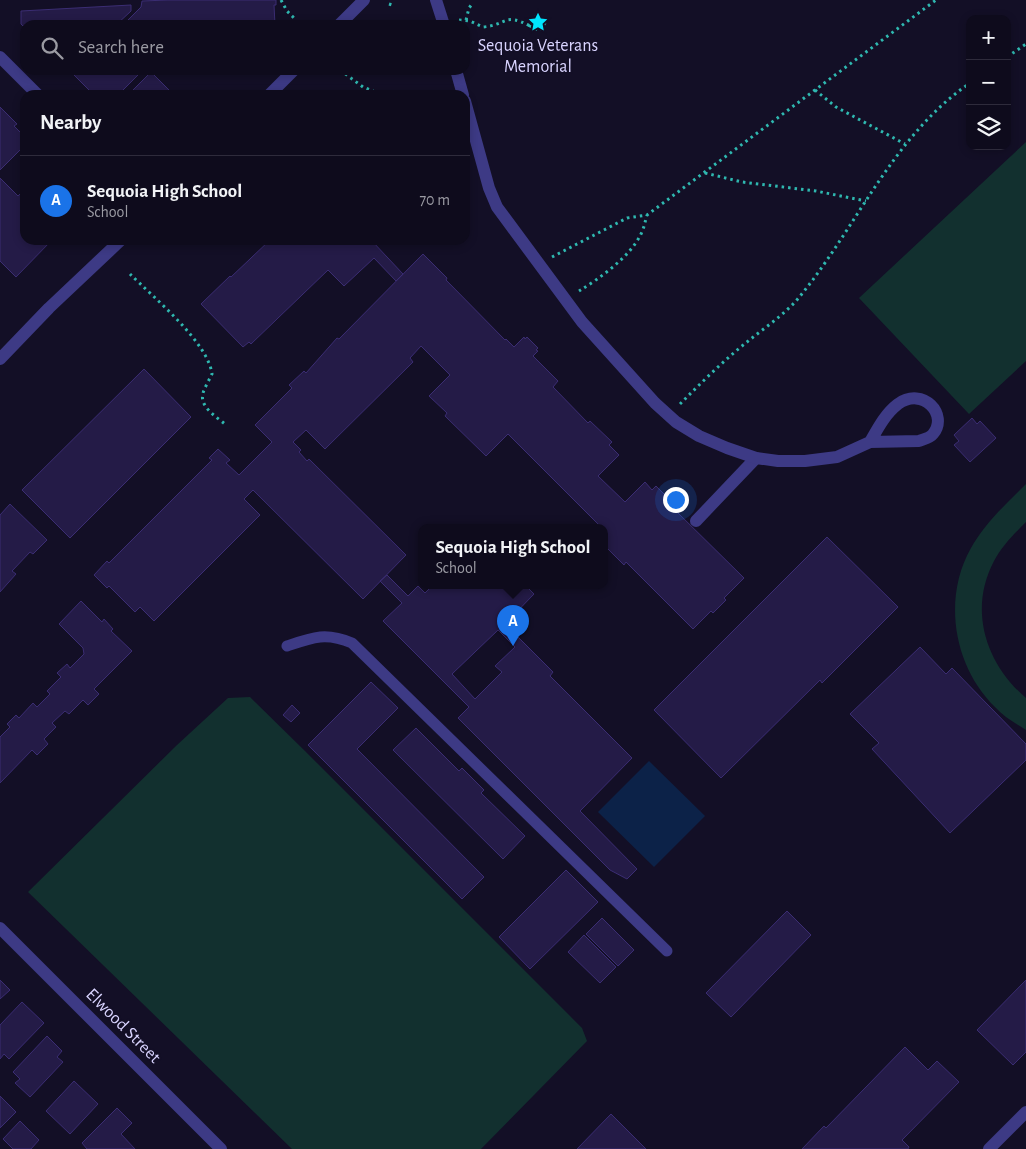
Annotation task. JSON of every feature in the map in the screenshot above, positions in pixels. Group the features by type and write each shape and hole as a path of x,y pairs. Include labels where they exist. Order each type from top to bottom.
{"street":[{"path":"344,20 364,0"},
{"path":"436,0 443,20"},
{"path":"0,57 33,90"},
{"path":"274,90 289,75"},
{"path":"457,75 462,90"},
{"path":"470,119 489,188 497,207 582,322 669,416 699,436 756,458 778,461 804,461 837,458 870,442 919,441 933,435 937,421 933,407 922,398 911,398 900,403 883,420 870,442"},
{"path":"0,359 49,308 117,245"},
{"path":"696,521 756,458"},
{"name":"Elwood Street","path":"0,928 221,1149"},
{"path":"988,1149 1026,1112"}],"lane":[{"path":"287,646 318,636 342,638 352,643 667,951"}],"path":[{"path":"281,0 295,19"},
{"path":"539,264 626,218 647,215 936,0"},
{"path":"457,20 466,20 472,4"},
{"path":"470,22 483,27 516,19 530,26 540,31 546,21 536,16 530,26"},
{"path":"1011,54 1026,44"},
{"path":"347,75 370,90"},
{"path":"669,416 701,383 746,343 782,315 795,301 808,286 910,137 953,94 966,86"},
{"path":"815,90 836,107 906,144"},
{"path":"704,173 742,182 816,191 866,201"},
{"path":"565,300 592,283 626,255 641,234 647,215"},
{"path":"130,274 191,334 207,358 212,374 203,392 202,399 206,407 226,425"}],"green space":[{"path":"1026,142 1026,361 969,414 859,298"},
{"path":"1026,484 1026,522 1004,545 994,561 986,580 982,598 982,617 991,653 1000,669 1026,698 1026,730 998,711 981,691 962,653 957,632 955,610 962,568 971,548 989,522"},
{"path":"250,697 582,1028 587,1041 481,1149 292,1149 28,892 177,745 228,698"}],"water":[{"path":"649,761 705,816 654,867 598,812"}],"building":[{"path":"276,0 276,5 274,5 275,20 128,20 141,7 142,1"},
{"path":"131,5 131,11 121,20 21,20 21,11"},
{"path":"74,75 138,75 123,90 89,90"},
{"path":"148,75 154,75 169,90 133,90"},
{"path":"0,107 17,124 14,126 20,132 20,150 0,170"},
{"path":"0,178 18,196 20,194 20,245 47,245 16,277 0,261"},
{"path":"265,245 376,245 403,274 396,281 374,258 344,286 328,270 251,344 249,342 243,347 201,304"},
{"path":"423,254 505,340 514,347 524,337 525,339 527,337 538,348 536,350 538,351 533,356 558,381 553,387 588,423 590,421 612,442 609,445 619,455 598,476 625,502 645,482 652,490 656,486 679,509 676,511 744,578 724,598 726,600 713,613 711,611 693,629 626,562 624,565 608,549 608,524 598,524 508,434 486,456 445,416 447,413 429,396 450,375 421,346 410,358 413,362 325,449 306,430 293,442 301,450 299,452 307,461 309,459 406,555 363,599 253,490 244,499 260,515 154,621 140,607 135,612 109,586 107,588 94,575 107,561 109,563 212,460 209,458 218,449 230,460 226,463 239,475 272,442 255,425 292,388 289,385 304,371 306,373 337,338 339,339"},
{"path":"144,369 191,417 70,538 22,490"},
{"path":"972,418 977,424 980,421 996,438 970,462 954,445 959,441 954,435"},
{"path":"10,504 47,540 33,554 30,552 12,571 16,574 0,592 0,515"},
{"path":"827,537 898,607 822,683 820,680 721,778 654,710"},
{"path":"387,575 408,596 418,586 418,589 425,593 429,589 529,589 534,594 505,624 553,672 550,676 632,758 580,811 637,869 627,879 610,870 458,718 469,707 383,621 402,603 380,581","holes":["498,630 515,647 495,666 502,672 475,699 452,674"]},
{"path":"81,601 102,622 104,619 113,629 111,631 132,651 94,689 99,694 88,705 83,700 69,714 65,711 52,723 56,727 44,739 48,744 37,755 32,750 0,783 0,737 10,727 7,724 16,715 19,718 33,703 37,707 50,694 47,691 61,677 57,673 67,664 70,668 84,654 83,648 59,624"},
{"path":"920,647 946,674 952,668 1026,744 1026,760 950,833 872,749 879,743 850,714"},
{"path":"371,682 398,708 357,749 484,877 462,899 308,745"},
{"path":"292,705 300,713 291,722 283,715"},
{"path":"416,728 459,771 462,768 484,790 481,793 525,836 503,859 393,750"},
{"path":"566,870 598,902 530,969 499,937"},
{"path":"787,911 811,935 731,1017 706,993"},
{"path":"602,918 634,950 618,966 586,934"},
{"path":"584,935 616,967 600,983 568,952"},
{"path":"0,980 10,990 0,999"},
{"path":"1026,980 1026,1052 1013,1065 977,1030"},
{"path":"22,1002 44,1023 9,1059 4,1054 0,1059 0,1025"},
{"path":"47,1036 62,1051 57,1057 63,1062 30,1097 15,1083 20,1079 13,1072"},
{"path":"905,1047 928,1070 937,1061 959,1082 902,1140 909,1147 908,1149 802,1149 824,1126 826,1128"},
{"path":"74,1081 98,1104 70,1134 46,1111"},
{"path":"0,1096 16,1112 0,1128"},
{"path":"117,1108 132,1123 121,1134 135,1149 87,1149 82,1143"},
{"path":"611,1114 646,1149 577,1149"},
{"path":"20,1121 39,1140 31,1149 13,1149 3,1139"}],"place":[{"name":"Sequoia Veterans Memorial","path":"538,22"},
{"name":"Sequoia High School","path":"513,646"}]}
